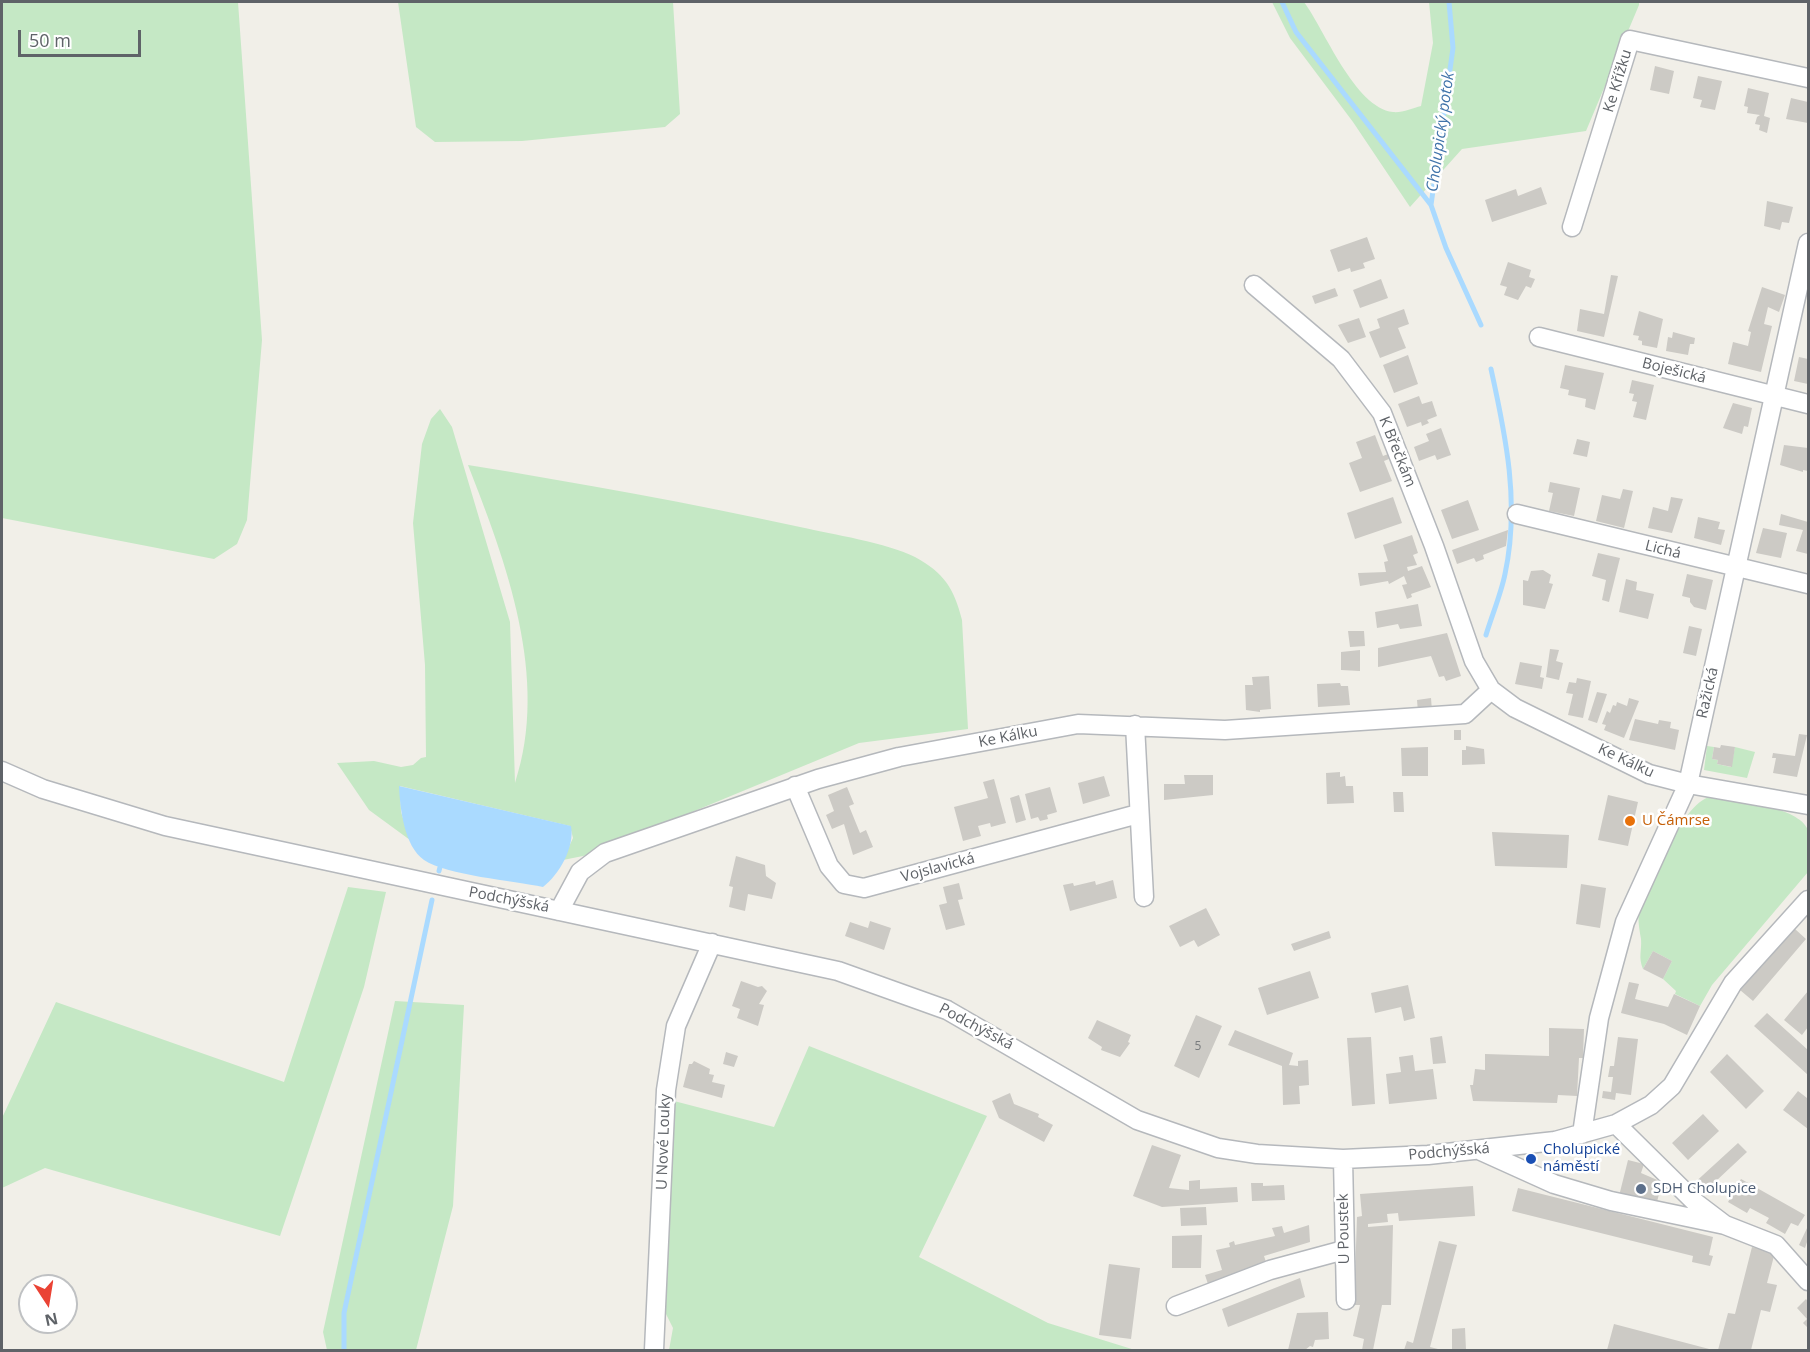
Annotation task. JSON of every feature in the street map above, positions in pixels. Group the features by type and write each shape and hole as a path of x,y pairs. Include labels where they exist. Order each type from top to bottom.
{"street":[{"name":"Ke Křížku","path":"1572,226 1630,40 1809,78"},
{"name":"Ražická","path":"1582,1134 1599,1018 1625,922 1688,784 1809,243"},
{"name":"K Břečkám","path":"1254,285 1341,359 1382,413 1434,546 1474,661"},
{"name":"Boješická","path":"1539,337 1809,404"},
{"name":"Lichá","path":"1517,514 1809,584"},
{"name":"Ke Kálku","path":"1474,661 1491,690 1515,708 1649,774 1688,784 1808,806"},
{"name":"Ke Kálku","path":"559,911 580,872 605,853 795,786 899,757 1078,724 1225,730 1465,714 1491,690"},
{"path":"1135,725 1144,897"},
{"name":"Podchýšská","path":"2,771 43,789 165,826 838,971 947,1010 1137,1120 1218,1148 1257,1154 1342,1159 1479,1151 1555,1141 1616,1124 1651,1106 1672,1086 1733,983 1809,900"},
{"name":"Vojslavická","path":"795,786 829,866 844,884 864,888 1138,814"},
{"name":"U Nové Louky","path":"654,1350 666,1090 670,1055 676,1026 712,943"},
{"path":"1616,1124 1696,1203 1725,1224"},
{"path":"1479,1151 1554,1184 1588,1194 1725,1224 1776,1245 1809,1281"},
{"name":"U Poustek","path":"1342,1159 1346,1300"},
{"path":"1176,1306 1270,1270 1344,1251"}],"green space":[{"path":"2,2 238,2 262,340 247,520 237,544 214,559 2,518"},
{"path":"398,2 673,2 680,114 665,127 522,141 435,142 416,127"},
{"path":"1272,2 1304,2 1353,83 1379,107 1393,112 1421,106 1433,43 1429,2 1639,2 1639,5 1586,131 1462,149 1410,207 1353,122 1290,38"},
{"path":"440,409 452,427 510,622 515,783 525,743 528,703 526,662 509,581 468,465 759,518 875,543 915,557 941,576 951,590 959,609 962,620 968,729 859,743 588,855 563,860 573,838 570,826 400,786 401,812 410,840 369,810 337,763 374,761 401,767 413,765 426,757 425,665 413,523 422,444 431,419"},
{"path":"1707,746 1714,747 1712,759 1718,760 1717,764 1731,767 1735,747 1755,752 1747,778 1704,770"},
{"path":"1713,796 1780,810 1802,822 1809,834 1808,872 1712,985 1700,1006 1675,994 1676,991 1663,979 1672,961 1653,951 1643,969 1639,913 1640,904 1680,825 1702,801"},
{"path":"348,887 386,892 364,987 280,1236 45,1168 2,1188 2,1118 56,1002 284,1082"},
{"path":"395,1001 464,1005 453,1206 416,1350 327,1350 323,1332"},
{"path":"809,1046 987,1116 919,1257 1048,1323 1135,1350 669,1350 673,1328 665,1312 674,1101 774,1127"}],"water":[{"path":"399,786 571,826 571,843 560,868 543,887 448,870 424,860 412,846 404,826"}],"building":[{"path":"1655,66 1674,71 1669,94 1650,90"},
{"path":"1698,76 1722,81 1715,110 1700,107 1702,100 1693,98"},
{"path":"1748,88 1769,93 1764,116 1770,118 1767,133 1759,130 1760,125 1755,124 1760,115 1747,113 1748,107 1744,106"},
{"path":"1791,98 1808,102 1808,123 1786,119"},
{"path":"1541,187 1547,204 1492,222 1485,200 1516,189 1518,196"},
{"path":"1767,201 1793,207 1789,223 1782,222 1780,230 1764,226"},
{"path":"1367,237 1375,259 1363,263 1365,268 1351,272 1350,268 1338,272 1330,250"},
{"path":"1508,262 1531,270 1529,277 1535,279 1531,288 1526,286 1518,300 1504,295 1507,287 1500,285"},
{"path":"1611,275 1618,276 1604,337 1577,331 1580,309 1604,314"},
{"path":"1381,279 1388,298 1360,308 1353,290"},
{"path":"1762,287 1785,295 1779,312 1768,307 1764,324 1772,326 1761,372 1728,364 1733,342 1748,346 1751,332 1748,331"},
{"path":"1335,288 1338,296 1315,304 1312,296"},
{"path":"1404,309 1409,324 1398,328 1406,348 1380,358 1369,332 1380,328 1377,319"},
{"path":"1639,311 1663,319 1657,348 1642,345 1642,341 1638,340 1639,336 1633,335"},
{"path":"1359,318 1366,337 1348,343 1338,325"},
{"path":"1673,332 1695,338 1694,344 1690,344 1688,355 1666,351 1668,337 1672,338"},
{"path":"1408,355 1418,384 1394,393 1383,365"},
{"path":"1799,357 1808,359 1808,384 1794,381"},
{"path":"1565,365 1604,373 1595,410 1585,407 1586,399 1568,395 1569,390 1560,388"},
{"path":"1632,380 1654,385 1646,420 1633,417 1637,402 1632,401 1634,394 1629,393"},
{"path":"1419,396 1422,404 1432,401 1437,416 1427,420 1429,423 1422,426 1421,422 1407,427 1398,404"},
{"path":"1733,403 1752,408 1748,427 1744,426 1742,434 1723,428"},
{"path":"1441,428 1451,455 1437,460 1435,455 1419,461 1414,447 1429,441 1426,434"},
{"path":"1375,435 1383,456 1388,454 1389,459 1384,461 1392,481 1360,492 1349,463 1362,458 1356,442"},
{"path":"1577,439 1590,442 1587,457 1573,454"},
{"path":"1784,445 1808,448 1808,471 1803,470 1803,472 1780,465"},
{"path":"1550,482 1580,488 1574,516 1549,511 1553,493 1548,492"},
{"path":"1623,489 1633,491 1624,528 1596,521 1602,495 1620,499"},
{"path":"1393,497 1402,523 1355,539 1347,513"},
{"path":"1671,497 1683,499 1672,533 1648,528 1653,507 1668,511"},
{"path":"1468,500 1479,530 1452,539 1441,510"},
{"path":"1781,514 1808,522 1808,554 1796,551 1803,530 1779,525"},
{"path":"1698,517 1720,522 1718,529 1725,530 1721,545 1694,538"},
{"path":"1763,528 1787,533 1781,558 1756,553"},
{"path":"1508,530 1506,546 1483,555 1484,559 1476,562 1474,558 1457,564 1452,550"},
{"path":"1412,535 1418,553 1413,555 1417,565 1407,567 1408,571 1422,566 1431,587 1411,594 1412,597 1407,599 1402,585 1407,584 1404,576 1389,584 1388,581 1360,586 1358,573 1386,572 1384,562 1388,561 1383,545"},
{"path":"1598,553 1620,558 1609,602 1602,600 1606,580 1592,576"},
{"path":"1543,570 1551,575 1549,583 1553,584 1545,609 1523,605 1523,580 1528,581 1531,571"},
{"path":"1687,574 1713,580 1706,610 1694,607 1690,598 1682,596"},
{"path":"1626,579 1637,582 1636,590 1654,594 1648,619 1619,612"},
{"path":"1418,604 1422,626 1400,629 1398,624 1377,628 1375,612"},
{"path":"1689,626 1702,629 1696,656 1683,653"},
{"path":"1348,631 1364,631 1365,646 1350,647"},
{"path":"1447,633 1461,676 1446,681 1444,676 1439,677 1431,656 1378,667 1378,648"},
{"path":"1550,649 1559,650 1556,661 1563,663 1559,680 1546,677"},
{"path":"1360,650 1360,671 1341,670 1341,652"},
{"path":"1520,662 1542,666 1540,677 1544,678 1542,689 1515,684"},
{"path":"1269,676 1271,709 1260,710 1260,712 1246,710 1245,685 1253,685 1252,677"},
{"path":"1577,678 1591,681 1583,718 1568,715 1573,694 1566,693 1569,682 1576,683"},
{"path":"1340,683 1341,686 1348,686 1350,705 1318,707 1317,684"},
{"path":"1597,692 1607,694 1597,723 1588,720"},
{"path":"1431,698 1432,711 1418,712 1417,700"},
{"path":"1629,698 1639,701 1624,738 1604,730 1606,725 1602,724 1607,711 1610,713 1617,702 1627,706"},
{"path":"1635,719 1658,724 1659,720 1671,722 1670,728 1679,730 1675,750 1629,740"},
{"path":"1454,730 1461,730 1461,740 1454,740"},
{"path":"1799,734 1807,735 1797,777 1773,773 1776,758 1772,758 1773,753 1795,756"},
{"path":"1721,745 1735,747 1732,767 1717,764 1718,760 1712,759 1714,747 1720,748"},
{"path":"1466,746 1484,749 1485,764 1462,765 1462,750 1466,750"},
{"path":"1428,747 1428,776 1402,776 1401,748"},
{"path":"1340,772 1340,777 1345,776 1346,786 1353,786 1354,803 1327,804 1326,773"},
{"path":"1184,775 1213,775 1213,795 1164,800 1164,784 1185,784"},
{"path":"1104,776 1110,796 1083,804 1078,783"},
{"path":"994,779 1006,823 991,827 990,823 978,826 981,836 963,841 954,807 988,798 983,782"},
{"path":"847,787 854,804 849,806 860,833 866,830 873,847 853,855 844,824 832,829 826,815 834,811 828,795"},
{"path":"1050,787 1057,812 1047,815 1048,819 1040,821 1038,817 1031,819 1025,794"},
{"path":"1393,792 1403,792 1404,812 1394,812"},
{"path":"1019,795 1026,820 1016,823 1010,798"},
{"path":"1608,795 1638,802 1628,846 1598,840"},
{"path":"1492,832 1569,835 1567,868 1495,866"},
{"path":"736,856 765,865 766,876 776,883 772,899 748,894 745,911 729,907 733,887 729,886"},
{"path":"1113,880 1117,898 1070,911 1063,885 1073,883 1074,886 1095,881 1096,885"},
{"path":"959,883 963,899 958,900 965,925 946,930 939,905 947,903 943,887"},
{"path":"1581,884 1606,888 1600,928 1576,924"},
{"path":"1206,908 1220,935 1198,947 1194,940 1180,947 1169,926"},
{"path":"870,921 891,928 884,950 845,936 850,922 868,928"},
{"path":"1795,929 1806,939 1753,1001 1740,990"},
{"path":"1329,931 1331,938 1294,951 1291,944"},
{"path":"1653,951 1672,961 1663,979 1643,969"},
{"path":"1310,971 1319,998 1267,1015 1258,988"},
{"path":"741,981 758,987 762,986 767,991 759,1004 764,1005 758,1026 737,1018 740,1009 732,1006"},
{"path":"1629,982 1639,984 1635,999 1668,1007 1674,994 1700,1006 1687,1035 1664,1024 1621,1013"},
{"path":"1408,985 1415,1018 1404,1021 1401,1007 1375,1013 1371,993"},
{"path":"1808,991 1808,1027 1802,1035 1784,1020"},
{"path":"1767,1013 1808,1050 1808,1075 1754,1026"},
{"path":"1196,1015 1222,1026 1199,1078 1174,1066"},
{"path":"1097,1020 1131,1035 1128,1042 1130,1043 1120,1057 1101,1050 1102,1047 1088,1038"},
{"path":"1549,1028 1584,1029 1583,1058 1579,1058 1577,1096 1558,1095 1557,1103 1473,1101 1470,1085 1473,1085 1475,1069 1485,1070 1485,1054 1549,1056"},
{"path":"1235,1030 1293,1053 1289,1065 1298,1066 1298,1061 1308,1060 1309,1085 1299,1086 1300,1104 1283,1105 1282,1066 1228,1045"},
{"path":"1442,1036 1446,1063 1433,1064 1430,1038"},
{"path":"1371,1037 1375,1104 1352,1106 1347,1038"},
{"path":"1618,1037 1638,1039 1631,1095 1616,1093 1615,1100 1602,1098 1603,1091 1611,1092 1613,1077 1608,1077 1610,1066 1614,1066"},
{"path":"726,1052 738,1056 734,1067 723,1064"},
{"path":"1727,1054 1764,1091 1746,1109 1710,1072"},
{"path":"1413,1055 1415,1071 1433,1069 1437,1099 1389,1104 1386,1074 1401,1072 1399,1057"},
{"path":"694,1061 710,1069 709,1074 714,1075 712,1082 725,1085 722,1098 683,1087 689,1064"},
{"path":"1798,1091 1807,1098 1808,1096 1808,1129 1783,1110"},
{"path":"1010,1093 1014,1104 1039,1114 1038,1117 1053,1125 1044,1142 999,1118 992,1101"},
{"path":"1703,1114 1719,1131 1688,1160 1672,1143"},
{"path":"1738,1143 1747,1152 1700,1196 1691,1186"},
{"path":"1152,1145 1181,1155 1169,1188 1189,1190 1189,1181 1200,1180 1200,1189 1237,1187 1238,1202 1162,1207 1133,1196"},
{"name":"SDH Cholupice","path":"1628,1160 1644,1164 1641,1173 1662,1182 1656,1206 1619,1196"},
{"path":"1741,1179 1805,1215 1798,1226 1791,1223 1785,1234 1766,1223 1769,1218 1750,1208 1747,1213 1728,1202"},
{"path":"1251,1183 1263,1183 1263,1186 1284,1185 1285,1200 1252,1201"},
{"path":"1473,1186 1475,1216 1399,1221 1398,1213 1387,1214 1388,1222 1368,1224 1368,1227 1393,1225 1391,1305 1382,1305 1373,1350 1362,1350 1364,1339 1353,1336 1360,1305 1354,1305 1357,1217 1362,1216 1360,1194"},
{"path":"1518,1188 1713,1237 1709,1255 1713,1256 1710,1266 1692,1262 1693,1256 1512,1211"},
{"path":"1206,1207 1207,1225 1181,1226 1180,1208"},
{"path":"1309,1225 1310,1242 1264,1256 1267,1265 1208,1284 1205,1275 1222,1270 1216,1250 1230,1247 1229,1243 1234,1241 1235,1245 1275,1236 1272,1228 1282,1226 1284,1233"},
{"path":"1808,1226 1808,1239 1805,1248 1799,1245"},
{"path":"1202,1235 1201,1268 1172,1268 1172,1236"},
{"path":"1439,1241 1457,1245 1430,1347 1442,1350 1404,1350 1407,1341 1413,1343"},
{"path":"1752,1247 1772,1252 1774,1256 1767,1283 1777,1285 1770,1312 1761,1310 1751,1350 1718,1350 1728,1313 1735,1314"},
{"path":"1109,1264 1140,1268 1131,1339 1099,1335"},
{"path":"1300,1278 1305,1297 1228,1327 1222,1309"},
{"path":"1806,1299 1808,1328 1803,1323 1807,1319 1797,1308"},
{"path":"1328,1312 1329,1339 1315,1340 1313,1347 1310,1346 1305,1350 1288,1350 1297,1313"},
{"path":"1614,1324 1713,1350 1607,1350"},
{"path":"1465,1328 1466,1350 1452,1350 1452,1329"}],"waterway":[{"path":"1282,2 1296,32 1431,205"},
{"name":"Cholupický potok","path":"1449,2 1453,48 1431,205 1446,248 1481,325"},
{"name":"Cholupický potok","path":"1486,635 1505,574 1511,522 1506,445 1491,369"},
{"path":"439,871 440,867"},
{"path":"344,1350 344,1313 432,900"}],"place":[{"name":"U Čámrse","path":"1630,821"},
{"name":"Cholupické náměstí","path":"1531,1159"},
{"name":"SDH Cholupice","path":"1641,1189"}]}
